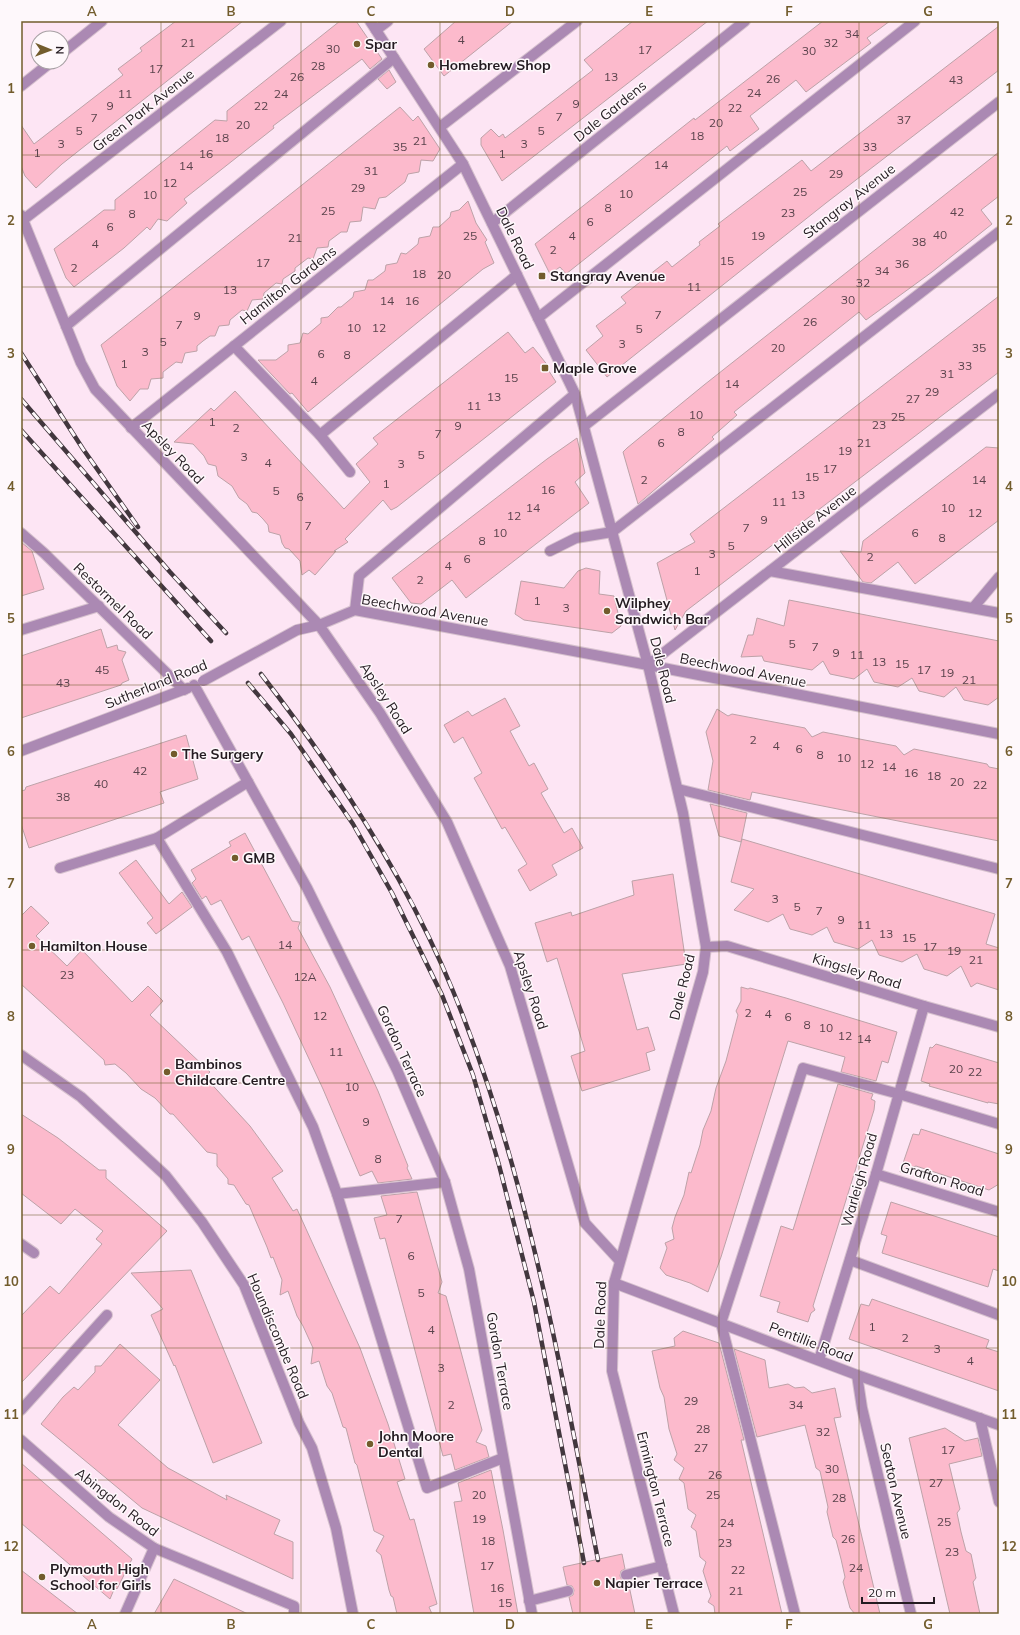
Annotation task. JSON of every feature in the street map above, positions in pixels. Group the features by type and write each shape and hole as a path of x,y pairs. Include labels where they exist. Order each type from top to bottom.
{"street":[{"path":"70,47 102,21"},
{"name":"Green Park Avenue","path":"22,217 281,21"},
{"name":"Dale Road","path":"370,21 463,164 575,394 648,665 678,789 706,947 703,972 679,1037 614,1282 612,1371"},
{"path":"376,30 388,21"},
{"path":"440,128 577,21"},
{"name":"Dale Gardens","path":"492,223 745,21"},
{"path":"538,318 915,21"},
{"path":"66,326 394,58"},
{"path":"21,86 41,70"},
{"name":"Stangray Avenue","path":"584,426 999,102"},
{"name":"Hamilton Gardens","path":"131,428 463,164"},
{"name":"Apsley Road","path":"22,217 81,363 95,389 319,624 380,713 448,822 510,966 585,1223 619,1260"},
{"path":"550,551 576,538 612,532 999,232"},
{"path":"320,435 517,275"},
{"path":"234,346 320,435 350,472"},
{"path":"355,610 359,576 575,394"},
{"name":"Hillside Avenue","path":"648,665 999,394"},
{"name":"Restormel Road","path":"21,533 99,606 184,690"},
{"path":"770,571 999,613"},
{"path":"973,608 999,576"},
{"path":"21,630 99,606"},
{"name":"Beechwood Avenue","path":"319,624 355,610 648,665 999,734"},
{"name":"Sutherland Road","path":"21,751 184,690 298,630 319,624"},
{"name":"Gordon Terrace","path":"198,683 248,782 307,888 397,1070 445,1182 469,1269 503,1458"},
{"path":"60,868 157,838 248,782"},
{"path":"678,789 999,870"},
{"path":"157,838 227,952 313,1127 337,1194 427,1488 503,1458 532,1614"},
{"name":"Kingsley Road","path":"706,947 727,946 924,1006 999,1026"},
{"name":"Warleigh Road","path":"819,1360 876,1174 924,1006"},
{"name":"Houndiscombe Road","path":"21,1055 81,1097 166,1176 202,1222 244,1285 299,1423 312,1448 336,1528 353,1614"},
{"path":"795,1614 721,1323 803,1068 999,1124"},
{"name":"Grafton Road","path":"876,1174 999,1212"},
{"path":"337,1194 445,1182"},
{"path":"21,1244 34,1253"},
{"path":"850,1260 999,1315"},
{"name":"Pentillie Road","path":"614,1282 857,1375 999,1425"},
{"path":"21,1410 107,1315"},
{"name":"Ermington Terrace","path":"612,1371 674,1614"},
{"name":"Seaton Avenue","path":"857,1375 862,1408 911,1614"},
{"path":"980,1418 999,1502"},
{"name":"Abingdon Road","path":"21,1440 109,1517 154,1548 294,1610"},
{"path":"125,1614 154,1548"},
{"path":"626,1576 662,1566"},
{"path":"529,1601 568,1591"}],"building":[{"path":"176,21 243,21 62,164 36,188 25,176 21,166 21,125 34,144 123,75 118,69 142,51 140,48"},
{"path":"340,21 356,21 382,59 370,69 362,59 273,126 274,128 184,199 187,203 167,221 158,219 150,230 147,227 124,248 74,287 66,278 54,249 104,210 115,210 115,200 215,120 227,121 227,111"},
{"path":"456,21 513,21 444,76 424,49"},
{"path":"633,21 708,21 502,181 481,145 481,138 491,129 499,137 503,134 505,138 522,125 593,70 584,60"},
{"path":"823,21 890,21 867,38 871,43 806,92 796,80 750,116 759,129 730,151 727,146 566,274 560,267 550,274 535,244 694,118 695,120"},
{"path":"999,26 999,70 826,203 607,377 586,350 603,336 596,326 626,303 621,297 667,261 672,267 700,245 699,242 720,226 718,224 802,160 811,171"},
{"path":"389,70 396,82 387,89 378,79"},
{"path":"400,107 413,121 418,116 440,149 433,161 421,160 419,172 408,174 405,182 386,197 379,198 375,209 363,207 361,221 350,222 347,232 341,232 329,241 328,247 317,248 313,259 308,258 295,268 295,271 283,279 282,284 276,283 264,293 263,299 252,300 247,311 242,310 230,320 229,325 219,326 215,336 210,336 197,346 197,351 185,353 182,363 176,362 163,372 163,378 151,379 148,389 140,389 130,401 117,386 101,345"},
{"path":"999,152 999,196 981,210 992,224 932,272 866,320 859,312 734,412 737,415 712,437 714,439 638,504 623,452 627,448 704,385"},
{"path":"468,201 476,223 487,240 485,242 494,263 483,269 308,412 292,393 290,394 258,360 276,360 288,351 288,345 300,343 303,333 308,334 321,323 321,318 328,317 338,307 341,307 353,297 354,292 365,290 368,280 373,280 385,271 386,265 397,263 401,253 406,254 418,244 419,238 430,236 433,227 439,227 450,217 451,212 459,210"},
{"path":"999,296 999,372 686,611 675,630 657,563 695,542 690,534"},
{"path":"508,332 525,353 533,347 549,367 547,368 556,382 397,507 391,510 383,500 345,539 348,542 334,551 336,551 315,575 309,570 302,575 300,561 289,549 285,548 280,535 269,532 268,525 263,519 257,513 252,512 247,504 239,498 232,486 218,476 216,466 208,464 204,456 193,444 174,442 211,408 214,411 235,391 344,509 370,482 356,464 378,444 373,438"},
{"path":"577,438 585,473 575,482 589,503 466,598 452,580 421,604 411,603 392,578 547,459"},
{"path":"986,447 999,448 999,520 915,584 898,562 871,583 863,582 840,551 861,552 863,541"},
{"path":"21,542 32,551 44,589 21,596"},
{"path":"586,568 600,571 599,594 614,596 621,626 612,633 524,620 515,614 521,581 564,588 578,571"},
{"path":"789,600 999,641 999,697 988,705 964,700 956,687 944,697 919,691 912,678 898,687 874,682 867,669 854,679 830,674 823,661 812,670 764,661 762,656 741,657 748,635 753,635 757,618 784,626"},
{"path":"101,629 107,648 117,645 118,650 126,652 122,660 129,680 121,685 21,718 21,656"},
{"path":"505,698 520,726 510,731 529,766 534,763 548,789 541,793 564,833 572,828 583,848 552,865 557,875 530,891 518,870 527,864 505,827 502,829 474,778 482,773 463,737 454,743 444,725 468,711 472,716"},
{"path":"717,709 728,716 732,714 805,728 812,737 823,732 896,746 904,755 914,749 987,764 989,767 999,769 999,841 752,792 750,800 708,790 713,761 706,732"},
{"path":"186,735 198,779 160,792 164,803 29,848 21,824 21,791 25,790 26,787"},
{"path":"710,804 747,813 741,842 719,836"},
{"path":"245,833 292,921 300,922 298,928 330,987 378,1091 412,1179 378,1183 372,1171 360,1176 323,1089 283,1003 249,936 242,940 221,900 211,905 206,896 202,899 192,883 196,879 191,870 231,846 229,842"},
{"path":"742,839 995,914 986,944 999,948 999,990 977,983 971,987 961,966 947,976 924,969 917,954 902,962 879,955 872,940 858,949 834,942 827,927 812,935 790,929 783,914 768,922 734,910 754,889 731,882"},
{"path":"136,860 169,904 182,892 192,907 156,934 147,923 153,918 119,873"},
{"path":"673,874 686,964 622,974 637,1030 648,1027 655,1050 646,1053 650,1070 582,1091 571,1056 585,1051 557,958 547,962 535,923 571,912 572,916 634,895 632,881"},
{"path":"31,906 49,923 36,936 67,966 82,950 132,1002 148,986 163,1001 150,1015 210,1072 205,1077 250,1126 283,1171 272,1178 293,1211 297,1209 360,1348 388,1424 405,1479 397,1482 410,1520 414,1519 437,1604 429,1607 432,1614 397,1614 393,1597 391,1596 389,1590 381,1555 376,1551 384,1536 374,1531 346,1428 343,1427 332,1393 327,1386 319,1361 311,1364 313,1348 297,1316 288,1291 280,1295 282,1280 273,1257 271,1258 249,1205 246,1204 234,1185 228,1184 228,1179 217,1166 217,1154 207,1152 173,1114 170,1114 155,1098 141,1089 115,1064 105,1065 104,1060 21,984 21,916"},
{"path":"741,987 786,998 897,1032 888,1063 882,1061 876,1081 841,1072 845,1057 788,1041 721,1257 708,1292 690,1283 666,1275 660,1268 667,1248 665,1243 674,1239 672,1228 675,1217 684,1195 689,1172 691,1173 703,1130 711,1111 716,1088 726,1061 738,1015 736,1011 741,1001"},
{"path":"936,1044 999,1063 999,1104 988,1103 929,1086 930,1084 921,1081 930,1047 932,1048"},
{"path":"838,1084 873,1094 871,1099 875,1101 874,1110 813,1306 815,1310 811,1313 808,1322 777,1312 780,1302 760,1296 781,1226 793,1230"},
{"path":"21,1114 58,1138 99,1170 106,1170 106,1178 167,1231 21,1383 21,1316 50,1286 59,1294 102,1244 96,1239 103,1231 75,1209 61,1224 21,1193"},
{"path":"921,1129 999,1154 999,1184 989,1190 916,1166 900,1172 913,1134 919,1135"},
{"path":"417,1192 442,1282 438,1293 446,1296 482,1430 476,1442 486,1446 489,1457 455,1470 451,1454 443,1456 385,1238 380,1239 374,1218 387,1215 381,1196"},
{"path":"891,1202 999,1237 999,1271 993,1269 988,1287 882,1253 887,1236 881,1234"},
{"path":"191,1270 262,1443 213,1463 175,1365 174,1366 151,1315 163,1309 131,1273"},
{"path":"872,1299 989,1340 986,1348 999,1352 999,1391 849,1339 861,1304 869,1306"},
{"path":"683,1331 719,1343 744,1440 741,1440 782,1614 715,1614 714,1606 708,1602 711,1596 703,1571 706,1562 700,1557 696,1531 691,1527 696,1515 688,1509 684,1483 679,1479 684,1468 674,1460 677,1454 669,1429 664,1397 660,1388 652,1351 675,1346 674,1338"},
{"path":"120,1344 160,1380 118,1425 168,1468 227,1500 226,1495 280,1520 274,1534 293,1542 293,1579 142,1508 41,1424 63,1397 74,1387 78,1390 95,1372 95,1366 101,1366"},
{"path":"734,1349 765,1360 769,1388 788,1384 795,1388 804,1387 812,1393 835,1388 841,1417 834,1418 880,1614 855,1614 850,1608 843,1582 845,1577 841,1559 836,1540 833,1537 827,1512 828,1507 820,1471 816,1468 805,1425 757,1437"},
{"path":"945,1428 965,1441 978,1438 982,1456 949,1464 960,1509 957,1513 961,1532 966,1551 971,1554 976,1578 973,1582 980,1614 950,1614 909,1438"},
{"path":"21,1463 132,1559 117,1589 115,1587 110,1599 21,1523"},
{"path":"491,1470 518,1614 474,1614 454,1502 462,1501 458,1483"},
{"name":"Napier Terrace","path":"622,1554 625,1569 621,1571 620,1576 622,1580 628,1581 635,1614 573,1614 569,1597 573,1595 574,1590 572,1586 567,1585 563,1567"},
{"path":"21,1570 78,1614 21,1614"},
{"path":"174,1579 248,1614 154,1614"}],"railway":[{"path":"21,353 83,449 138,527"},
{"path":"21,399 170,572 226,633"},
{"path":"21,430 211,641"},
{"path":"261,674 343,787 368,826 414,907 453,991 479,1060 502,1130 522,1200 555,1343 598,1560"},
{"path":"248,683 291,734 353,824 392,893 442,995 473,1075 499,1165 534,1302 584,1563"}],"place":[{"name":"Spar","path":"357,44"},
{"name":"Homebrew Shop","path":"431,65"},
{"name":"Stangray Avenue","path":"542,276"},
{"name":"Maple Grove","path":"545,368"},
{"name":"Wilphey Sandwich Bar","path":"607,611"},
{"name":"The Surgery","path":"174,754"},
{"name":"GMB","path":"235,858"},
{"name":"Hamilton House","path":"32,946"},
{"name":"Bambinos Childcare Centre","path":"167,1072"},
{"name":"John Moore Dental","path":"370,1444"},
{"name":"Plymouth High School for Girls","path":"42,1577"},
{"name":"Napier Terrace","path":"597,1583"}]}
